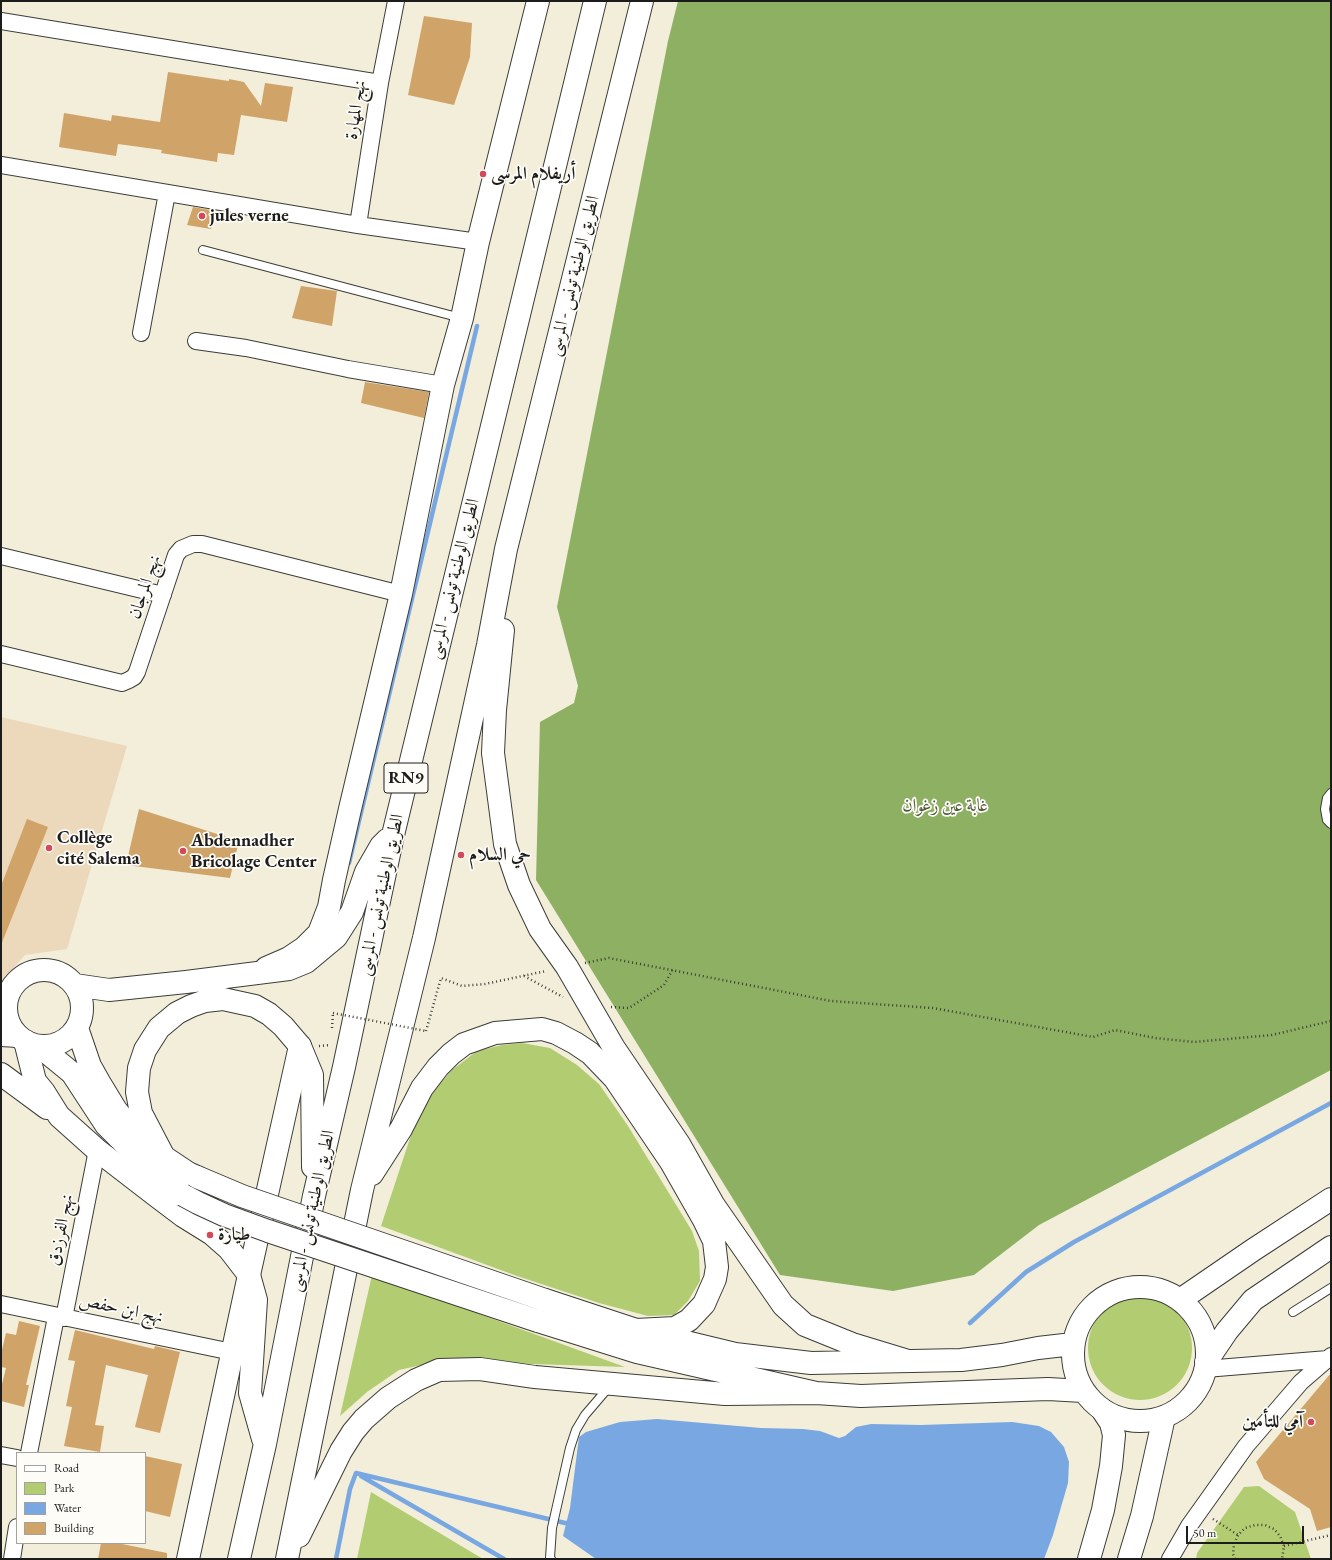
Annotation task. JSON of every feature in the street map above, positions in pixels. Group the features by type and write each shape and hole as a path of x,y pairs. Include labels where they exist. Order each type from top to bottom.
{"main road":[{"path":"256,973 289,958 304,948 319,933 330,907 334,880 350,809 401,594 443,385 462,318 478,242 538,1"},
{"name":"الطريق الوطنية تونس - المرسى","path":"239,1559 265,1444 314,1196 346,1060 392,835 595,1"},
{"name":"الطريق الوطنية تونس - المرسى","path":"287,1558 362,1190 424,938 488,645 506,549 642,1"},
{"path":"506,549 505,612 495,710 493,753 505,844 519,885 540,929 567,967 614,1048 679,1144 713,1204 783,1305 805,1326 852,1344 908,1361"},
{"path":"75,985 109,990 289,969 306,962 336,937 352,912 366,872 381,846 392,835"},
{"path":"20,1040 53,1045 67,1039 77,1028 82,1014 81,998 75,985 64,975 50,970 34,971 21,977 11,988 4,1004 10,1026 20,1040 35,1081 44,1092 58,1116"},
{"path":"164,1157 141,1113 137,1092 139,1068 145,1050 159,1028 177,1013 205,1001 223,998 236,1001 255,1006 269,1014 283,1026 300,1046 312,1075 314,1196"},
{"path":"77,1028 90,1066 116,1110 136,1136 150,1150 164,1157 188,1173 248,1198 636,1330 735,1354 811,1364 961,1360 1073,1344"},
{"path":"362,1190 401,1129 422,1088 438,1067 451,1054 464,1044 495,1033 542,1029 556,1034 590,1053 614,1079 671,1162 704,1220 714,1241 717,1267 715,1279 704,1304 689,1320 675,1328 636,1330"},
{"path":"20,1040 72,1073 106,1125 156,1175 183,1195 217,1212 268,1231 538,1321 637,1352 816,1393"},
{"path":"188,1559 300,1046"},
{"path":"1,1074 58,1116 97,1150 183,1216 212,1234 229,1248 249,1275 256,1300 250,1392 265,1444"},
{"path":"1180,1300 1331,1199"},
{"path":"1206,1365 1206,1344 1202,1328 1193,1312 1180,1300 1167,1292 1152,1288 1137,1287 1122,1289 1108,1295 1095,1304 1085,1315 1077,1329 1073,1344 1073,1360 1076,1376 1083,1391 1092,1402 1103,1411 1118,1418 1133,1421 1164,1417 1186,1403 1194,1393 1201,1382 1206,1365 1227,1331 1253,1300 1331,1247"},
{"path":"287,1558 353,1432 364,1419 388,1398 416,1380 439,1370 480,1369 535,1377 611,1385 725,1394 816,1393 861,1396 1048,1389 1083,1391"},
{"path":"1088,1559 1103,1510 1111,1466 1114,1435 1111,1424 1103,1411"},
{"path":"1129,1559 1142,1516 1164,1417"}],"street":[{"name":"نهج المهارة","path":"358,225 380,83 396,1"},
{"path":"1,21 380,83"},
{"path":"1,165 358,225 478,242"},
{"path":"141,333 167,193"},
{"path":"196,340 246,348 348,369 443,385"},
{"name":"نهج المرجان","path":"1,654 115,681 125,682 134,677 137,672 176,555 181,548 186,546 202,544 401,594"},
{"path":"1,556 162,595"},
{"name":"نهج الفرزدق","path":"29,1452 97,1150"},
{"name":"نهج ابن حفص","path":"1,1304 232,1352"},
{"path":"1206,1365 1330,1358"},
{"path":"1170,1559 1189,1526 1246,1446 1301,1382 1330,1358"},
{"path":"1,1455 16,1458"},
{"path":"12,1559 16,1533"}],"lane":[{"path":"203,250 462,318"},
{"path":"1331,793 1327,798 1325,809 1327,820 1331,824"},
{"path":"1293,1312 1331,1288"},
{"path":"551,1559 552,1528 561,1495 570,1448 576,1430 585,1415 611,1385"}],"path":[{"path":"333,1013 426,1031 441,978 462,986 485,984 609,958 657,966 831,1001 933,1008 1093,1037 1116,1030 1155,1038 1194,1042 1272,1035 1331,1021"},
{"path":"1200,1511 1238,1535"},
{"path":"1235,1559 1233,1554 1234,1544 1238,1535 1245,1528 1254,1525 1264,1525 1274,1529 1280,1536 1284,1546 1282,1559"},
{"path":"1284,1546 1331,1535"}],"shaded area":[{"name":"Collège cité Salema","path":"1,717 127,746 67,949 25,955 1,982"}],"green space":[{"name":"غابة عين زغوان","path":"678,1 1331,1 1331,1070 1039,1225 974,1275 893,1291 780,1275 536,880 540,722 574,703 578,686 557,607 668,41"},
{"path":"522,1043 550,1048 577,1065 599,1084 628,1126 692,1231 699,1251 700,1281 688,1301 674,1315 648,1316 599,1303 517,1276 381,1226 413,1129 433,1091 452,1070 477,1051 502,1045"},
{"path":"372,1275 625,1367 439,1361 399,1370 367,1392 340,1416"},
{"path":"1140,1296 1160,1300 1177,1311 1188,1328 1192,1348 1188,1368 1177,1385 1160,1396 1140,1400 1120,1396 1103,1385 1092,1368 1088,1348 1092,1328 1103,1311 1120,1300"},
{"path":"1259,1486 1295,1512 1311,1559 1196,1559 1197,1553 1244,1487"},
{"path":"371,1492 483,1559 357,1559"}],"water":[{"path":"657,1419 761,1428 803,1429 820,1431 839,1438 845,1436 856,1427 871,1424 921,1425 1012,1422 1039,1426 1051,1432 1064,1447 1069,1462 1068,1483 1053,1535 1044,1559 596,1559 563,1536 570,1508 579,1437 586,1432 620,1422"}],"building":[{"path":"424,16 472,23 470,57 454,105 408,95"},
{"path":"168,72 244,82 261,106 265,83 293,87 287,122 241,115 234,155 218,153 217,162 161,153 162,150 118,144 116,156 59,147 64,113 111,121 112,115 160,122"},
{"name":"jules verne","path":"193,207 216,211 211,229 187,225"},
{"path":"301,286 337,291 332,326 292,318"},
{"path":"365,382 429,392 424,418 361,403"},
{"name":"Abdennadher Bricolage Center","path":"139,809 239,841 230,878 126,865"},
{"path":"27,819 48,827 1,945 1,886"},
{"path":"19,1321 40,1326 26,1385 29,1385 24,1407 1,1401 1,1388 6,1368 1,1367 1,1354 6,1333 16,1335"},
{"path":"75,1330 154,1349 155,1346 180,1352 160,1433 135,1427 148,1375 106,1365 95,1425 104,1426 100,1452 64,1446 72,1407 66,1406 75,1361 68,1360"},
{"name":"آمي للتأمين","path":"1331,1373 1331,1527 1317,1531 1310,1509 1264,1479 1256,1462"},
{"path":"146,1456 182,1464 170,1517 146,1511"},
{"path":"101,1544 122,1544 167,1553 167,1559 98,1559"}],"waterway":[{"path":"349,863 477,326"},
{"path":"970,1323 1026,1272 1074,1242 1331,1103"},
{"path":"356,1473 565,1523 571,1523"},
{"path":"336,1559 350,1489 356,1473"},
{"path":"361,1476 504,1559"}],"place":[{"name":"أريفلام المرسى","path":"483,174"},
{"name":"jules verne","path":"202,216"},
{"name":"Collège cité Salema","path":"49,848"},
{"name":"Abdennadher Bricolage Center","path":"183,851"},
{"name":"حي السلام","path":"461,855"},
{"name":"طيارة","path":"210,1235"},
{"name":"آمي للتأمين","path":"1311,1422"}]}
